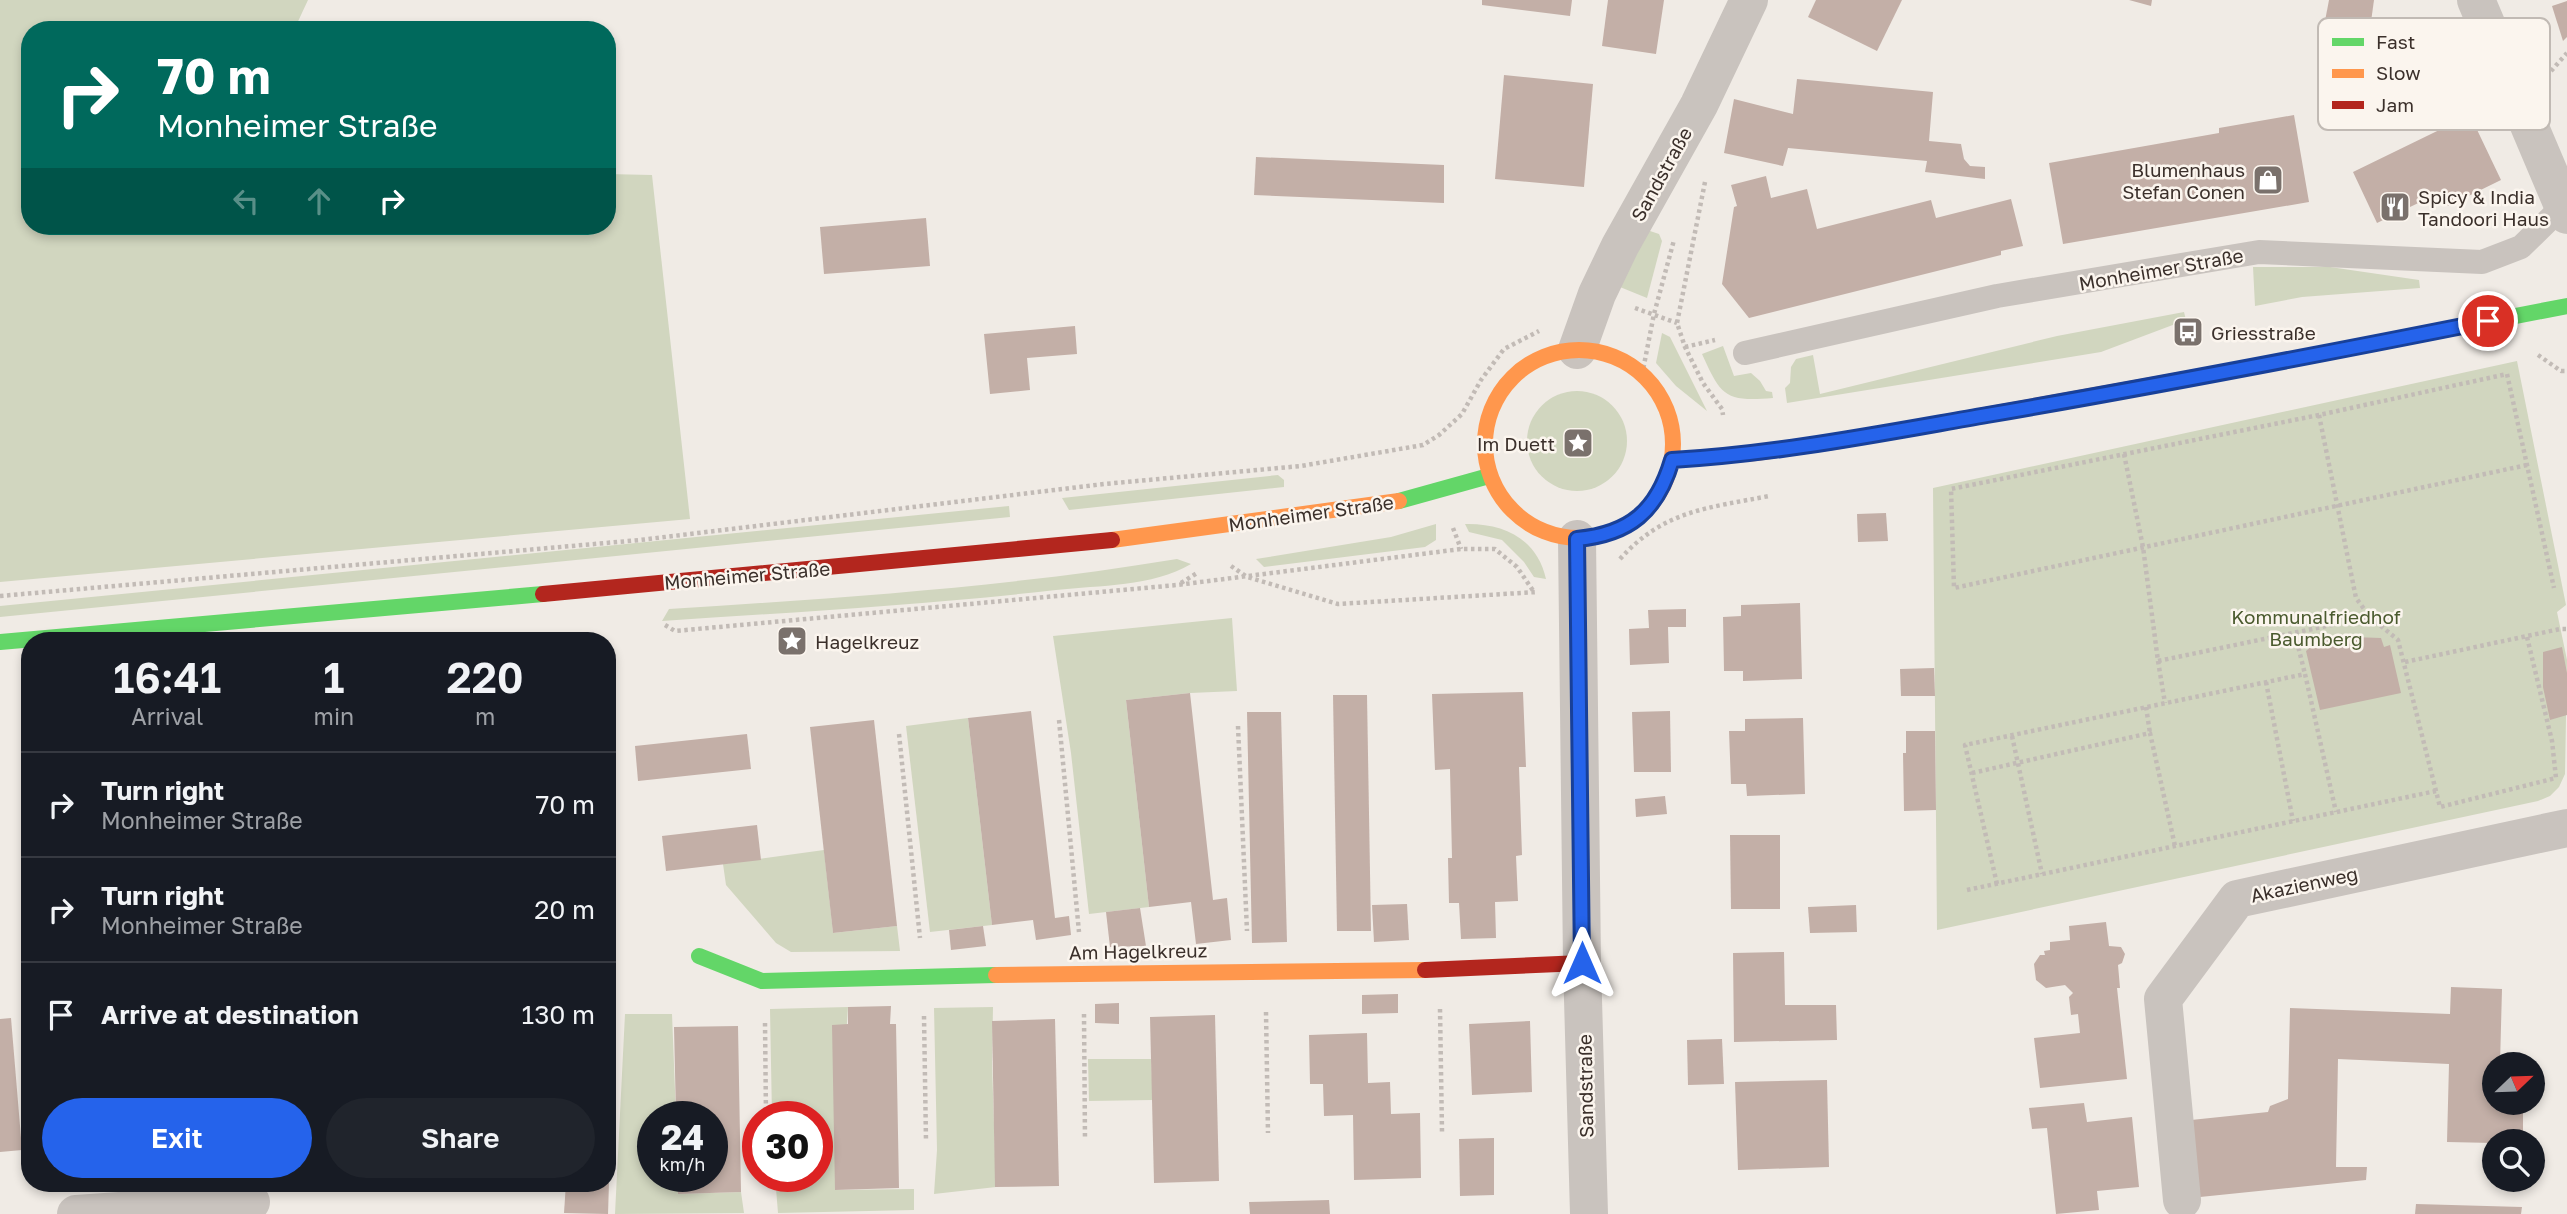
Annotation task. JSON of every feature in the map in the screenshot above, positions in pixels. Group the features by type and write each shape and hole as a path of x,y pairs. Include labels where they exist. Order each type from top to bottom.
{"street":[{"name":"Sandstraße","path":"1577,350 1597,294 1620,246 1699,105 1749,0"},
{"path":"2476,0 2484,18"},
{"path":"2531,130 2565,210"},
{"path":"1672,460 1729,457 1921,426 2201,377 2567,306"},
{"path":"1598,351 1633,367 1652,385 1666,408 1673,433 1672,460 1655,501 1639,517 1620,529 1599,537 1577,539 1554,536 1533,527 1515,513 1500,496 1489,476 1485,450 1486,423 1496,398 1511,378 1532,362 1557,352 1598,351"},
{"name":"Monheimer Straße","path":"112,632 1115,540 1393,503 1489,476"},
{"name":"Sandstraße","path":"1577,539 1588,1214"},
{"name":"Monheimer Straße","path":"0,642 21,640"},
{"name":"Akazienweg","path":"2182,1200 2163,999 2237,899 2567,828"},
{"name":"Am Hagelkreuz","path":"699,956 762,981 1083,973 1439,970 1582,963"},
{"path":"76,1214 251,1202"}],"lane":[{"name":"Monheimer Straße","path":"1745,353 1997,296 2259,252 2483,262 2521,247 2565,210"}],"path":[{"path":"1677,323 1685,347 1703,383 1722,409"},
{"path":"0,596 640,540 1019,493 1301,466 1423,445 1462,414 1481,380 1504,349 1543,328"},
{"path":"2527,465 1954,588 1951,489 2507,374 2527,465 2554,588"},
{"path":"2319,415 2356,597 2370,617 2398,640 2440,807 2556,778 2552,741 2527,637"},
{"path":"2124,454 2143,547 2165,703"},
{"path":"1612,567 1634,543 1669,519 1736,502"},
{"path":"1177,586 1461,549 1494,550 1517,567 1534,592 1338,604 1247,577"},
{"path":"2158,661 2370,617"},
{"path":"2405,662 2567,629"},
{"path":"2295,634 2336,812"},
{"path":"1997,884 1965,746 2305,674"},
{"path":"2266,682 2293,821"},
{"path":"2146,707 2175,846"},
{"path":"1059,720 1083,973 1085,1140"},
{"path":"1238,726 1248,971"},
{"path":"1972,773 2150,733"},
{"path":"899,734 924,976 926,1141"},
{"path":"2012,736 2042,874"},
{"path":"1967,890 2436,791"},
{"path":"1439,970 1442,1132"},
{"path":"1265,971 1268,1133"},
{"path":"765,1016 766,1101"}],"green space":[{"path":"0,0 308,0 298,21 21,21 21,235 616,235 616,174 652,175 690,519 0,582"},
{"path":"1644,229 1659,234 1662,241 1647,298 1615,285"},
{"path":"2253,267 2330,267 2419,280 2420,288 2302,297 2255,306"},
{"path":"2184,312 2186,320 2101,352 1787,403 1785,388 1790,383 1791,367 1796,359 1813,355 1820,394 2057,336"},
{"path":"1662,333 1670,337 1707,411 1676,386 1656,363"},
{"path":"1723,346 1734,376 1751,373 1766,391 1772,392 1773,398 1734,397 1720,387 1702,354"},
{"name":"Kommunalfriedhof Baumberg","path":"2517,361 2566,605 2557,612 2567,660 2565,774 2559,787 2550,796 2538,801 1937,930 1933,488"},
{"path":"1577,391 1605,399 1619,413 1627,441 1619,469 1605,483 1577,491 1549,483 1535,469 1527,441 1535,413 1549,399"},
{"path":"1278,475 1284,480 1284,487 1069,510 1062,498"},
{"path":"1009,506 1010,517 0,617 0,606"},
{"path":"1436,524 1436,540 1425,547 1264,567 1256,559 1391,537"},
{"path":"1465,524 1493,527 1517,536 1535,553 1546,579 1534,577 1524,562 1502,540 1469,532"},
{"path":"1177,559 1191,564 1160,577 1125,584 909,604 662,621 669,609 987,584"},
{"path":"1232,618 1237,691 1126,700 1149,907 1089,914 1071,753 1053,636"},
{"path":"968,718 992,925 930,932 906,726"},
{"path":"824,850 833,933 897,926 900,951 791,952 776,943 726,885 723,864"},
{"path":"848,1007 836,1190 914,1189 914,1210 778,1213 776,1192 833,1192 833,1101 772,1101 770,1009"},
{"path":"993,1007 996,1187 934,1194 937,1150 934,1008"},
{"path":"625,1014 672,1014 675,1101 637,1101 637,1192 741,1192 744,1213 615,1214"},
{"path":"1088,1059 1151,1059 1153,1100 1089,1101"}],"building":[{"path":"1482,0 1572,0 1570,16 1482,5"},
{"path":"1608,0 1664,0 1656,54 1602,46"},
{"path":"1816,0 1902,0 1877,51 1808,17"},
{"path":"2129,0 2152,0 2151,6"},
{"path":"2329,0 2374,0 2372,18 2326,18"},
{"path":"2567,1 2567,37 2563,41 2552,6"},
{"path":"1504,75 1593,84 1584,187 1495,179"},
{"path":"1797,79 1933,92 1929,141 1961,144 1964,159 1970,166 1985,167 1985,179 1925,172 1927,161 1788,148 1783,166 1724,153 1734,99 1793,114"},
{"path":"2294,115 2309,202 2063,244 2049,163 2219,133 2219,128"},
{"path":"2439,130 2477,130 2501,180 2448,206 2441,192 2377,223 2353,172"},
{"path":"1256,157 1444,165 1444,203 1254,195"},
{"path":"1766,176 1771,198 1807,189 1817,229 1931,200 1936,218 2011,199 2023,246 2001,251 2001,255 1749,318 1722,284 1734,207 1737,206 1731,185"},
{"path":"926,218 930,266 824,274 820,227"},
{"path":"1075,326 1077,354 1027,358 1030,390 990,394 984,334"},
{"path":"1886,513 1888,541 1858,542 1857,514"},
{"path":"1800,603 1802,679 1743,681 1743,671 1724,671 1723,617 1741,616 1741,605"},
{"path":"1686,609 1686,627 1668,627 1669,663 1630,665 1629,629 1649,628 1648,610"},
{"path":"2324,636 2381,638 2384,647 2390,645 2401,693 2320,710 2306,651"},
{"path":"2562,647 2567,673 2567,715 2550,720 2543,687 2543,652"},
{"path":"1934,668 1935,696 1901,696 1900,669"},
{"path":"1523,692 1526,767 1519,767 1522,855 1516,856 1518,901 1495,902 1496,938 1461,939 1459,903 1449,903 1448,858 1452,858 1450,769 1435,770 1432,694"},
{"path":"1190,693 1213,900 1227,898 1231,940 1196,944 1191,902 1149,907 1126,700"},
{"path":"1333,695 1367,695 1371,931 1337,931"},
{"path":"1031,711 1055,918 1069,916 1071,935 1036,940 1033,920 992,925 968,718"},
{"path":"1670,711 1671,772 1634,772 1632,712"},
{"path":"1247,712 1281,712 1287,942 1252,943"},
{"path":"1803,718 1805,794 1747,796 1746,784 1731,784 1729,731 1745,731 1745,719"},
{"path":"874,720 897,926 833,933 810,727"},
{"path":"1906,731 1935,731 1936,810 1904,811 1903,753 1906,753"},
{"path":"747,734 751,769 638,781 635,746"},
{"path":"1665,796 1667,814 1636,817 1635,799"},
{"path":"757,825 761,860 666,871 662,836"},
{"path":"1730,835 1780,835 1780,909 1731,909"},
{"path":"1407,904 1409,940 1374,942 1372,905"},
{"path":"1856,905 1857,932 1810,933 1808,907"},
{"path":"1140,908 1146,946 1110,947 1106,912"},
{"path":"2106,922 2109,946 2121,947 2125,954 2122,963 2118,965 2120,988 2117,988 2127,1079 2040,1088 2034,1038 2080,1033 2078,1014 2071,1015 2069,997 2073,993 2065,985 2046,988 2036,980 2034,964 2040,955 2045,955 2044,951 2050,950 2050,942 2070,940 2069,926"},
{"path":"983,926 986,946 951,950 949,930"},
{"path":"1784,952 1785,1005 1836,1005 1837,1040 1734,1042 1733,953"},
{"path":"2451,987 2502,989 2500,1052 2482,1052 2482,1115 2523,1115 2523,1129 2482,1129 2482,1143 2447,1142 2449,1064 2338,1059 2336,1167 2367,1167 2366,1180 2200,1197 2191,1120 2268,1112 2270,1106 2288,1099 2290,1008 2450,1014"},
{"path":"1398,994 1398,1013 1362,1014 1362,995"},
{"path":"1119,1003 1119,1024 1095,1023 1095,1004"},
{"path":"891,1006 890,1024 896,1024 899,1188 835,1190 832,1025 848,1024 848,1007"},
{"path":"1215,1015 1219,1181 1154,1183 1150,1017"},
{"path":"11,1018 21,1150 0,1152 0,1019"},
{"path":"1055,1019 1059,1186 995,1187 992,1021"},
{"path":"1530,1021 1532,1092 1472,1095 1469,1024"},
{"path":"738,1026 741,1192 678,1194 728,1192 728,1101 676,1101 674,1027"},
{"path":"1367,1033 1368,1083 1390,1082 1391,1114 1420,1113 1421,1178 1354,1180 1353,1115 1324,1116 1323,1084 1310,1084 1309,1035"},
{"path":"1722,1039 1724,1084 1688,1085 1687,1040"},
{"path":"1827,1080 1829,1167 1738,1170 1735,1082"},
{"path":"2084,1103 2087,1122 2132,1117 2139,1187 2097,1191 2099,1210 2056,1214 2047,1128 2032,1129 2029,1108"},
{"path":"1494,1138 1494,1195 1460,1196 1459,1139"},
{"path":"565,1192 609,1192 608,1214 564,1213"},
{"path":"1329,1200 1330,1214 1250,1214 1249,1202"},
{"path":"2416,1204 2522,1207 2521,1214 2415,1214"}],"traffic: fast":[{"path":"2273,363 2567,306"},
{"path":"1399,501 1489,476"},
{"path":"113,632 543,594"},
{"path":"0,642 21,640"},
{"path":"699,956 762,981 996,975"}],"traffic: slow":[{"path":"1579,350 1615,357 1645,378 1666,408 1673,444 1666,480 1645,510 1615,531 1579,538 1543,531 1513,510 1492,480 1485,444 1492,408 1513,378 1543,357 1579,350"},
{"path":"1672,460 1756,453 1840,441 2273,363"},
{"path":"1112,540 1399,501"},
{"path":"996,975 1425,970"}],"traffic: jam":[{"path":"543,594 1112,540"},
{"path":"1425,970 1582,963"}],"place":[{"name":"Blumenhaus Stefan Conen","path":"2268,180"},
{"name":"Spicy & India Tandoori Haus","path":"2395,207"},
{"name":"Griesstraße","path":"2188,332"},
{"name":"Im Duett","path":"1578,443"},
{"name":"Hagelkreuz","path":"792,641"}],"route":[{"path":"1582,963 1577,539 1599,537 1620,529 1639,517 1655,501 1672,460 1729,457 1921,426 2201,377 2488,321"}]}
